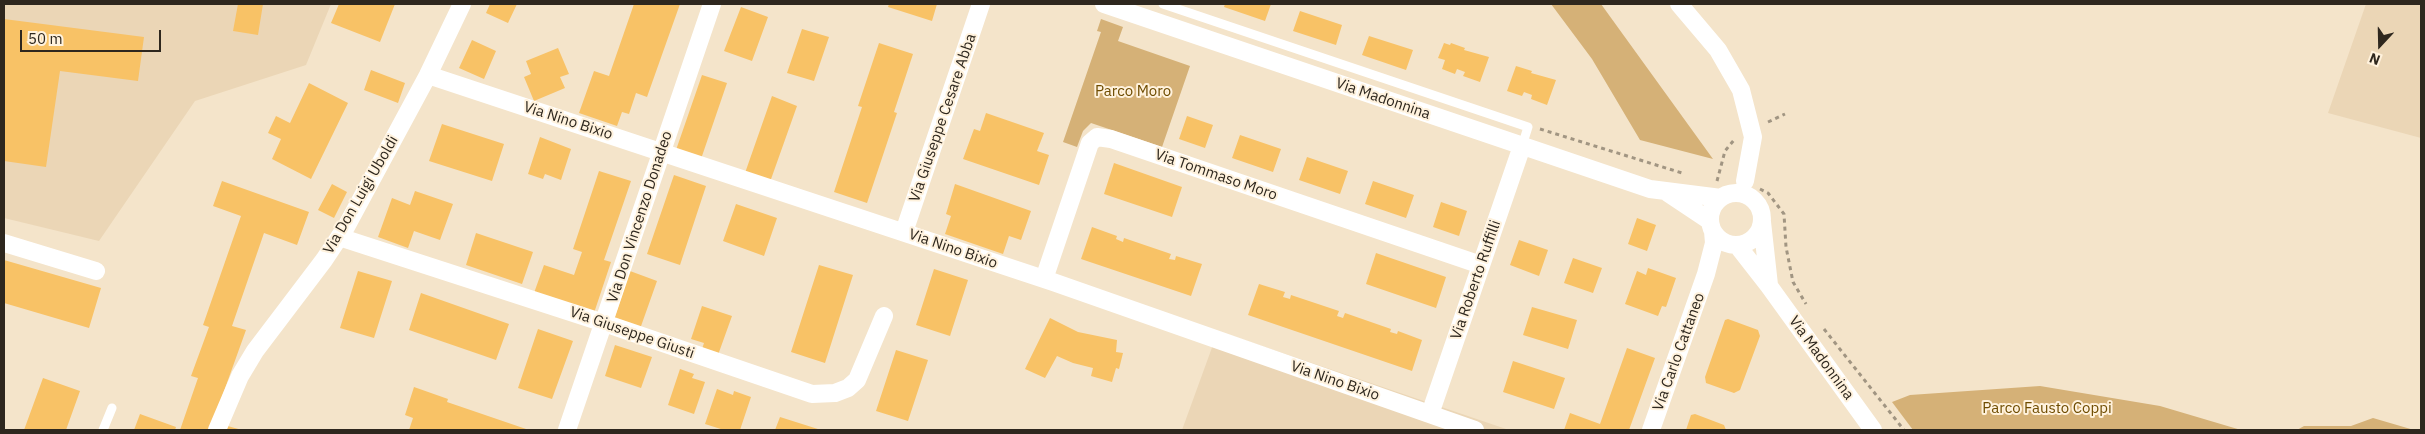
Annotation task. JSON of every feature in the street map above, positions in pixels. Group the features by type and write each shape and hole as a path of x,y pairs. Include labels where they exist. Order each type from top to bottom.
{"street":[{"name":"Via Don Luigi Uboldi","path":"217,430 240,376 254,350 339,237 428,75 462,4"},
{"name":"Via Don Vincenzo Donadeo","path":"567,430 712,4"},
{"name":"Via Giuseppe Cesare Abba","path":"904,232 982,4"},
{"name":"Via Madonnina","path":"1104,4 1522,146 1657,189 1722,198 1738,193 1746,195 1758,206 1761,214 1769,286"},
{"path":"1679,4 1718,50 1741,90 1753,137 1745,181"},
{"name":"Via Nino Bixio","path":"428,75 1044,279 1475,430"},
{"name":"Via Tommaso Moro","path":"1044,279 1090,143 1097,136 1111,139 1481,265"},
{"name":"Via Roberto Ruffilli","path":"1430,414 1522,146"},
{"name":"Via Madonnina","path":"1657,189 1712,226 1718,238 1735,245 1769,286 1873,430"},
{"name":"Via Carlo Cattaneo","path":"1651,430 1706,274 1714,243 1712,208 1722,198"},
{"name":"Via Carlo Cattaneo","path":"1706,274 1720,256 1735,245 1753,238 1762,223 1761,214"},
{"name":"Via Giuseppe Giusti","path":"339,237 604,323 796,390 819,395 842,390 857,380 884,316"},
{"path":"4,243 96,271"}],"lane":[{"path":"1163,4 1528,127 1522,146"},
{"path":"103,430 112,408"}],"path":[{"path":"1657,189 1661,167"}],"shaded area":[{"path":"4,4 331,4 306,65 195,101 99,241 4,218"},
{"path":"2366,4 2421,4 2421,138 2328,113"},
{"path":"1218,331 1509,430 1182,430"}],"green space":[{"path":"1551,4 1601,4 1713,159 1640,140 1592,59"},
{"name":"Parco Moro","path":"1101,19 1123,27 1118,41 1190,66 1162,147 1091,123 1083,131 1077,147 1063,142 1101,32 1097,31"},
{"name":"Parco Fausto Coppi","path":"2040,386 2160,406 2241,430 1913,430 1892,402 1910,395"},
{"path":"2373,418 2414,430 2297,430 2304,426 2351,426"}],"building":[{"path":"238,4 263,4 258,35 233,31"},
{"path":"339,4 395,4 380,42 331,23"},
{"path":"490,4 517,4 508,23 486,13"},
{"path":"634,4 680,4 647,97 636,93 629,114 622,112 617,126 579,113 594,71 609,76"},
{"path":"889,4 937,4 932,21 888,7"},
{"path":"1225,4 1271,4 1265,21 1224,7"},
{"path":"741,7 768,17 752,61 724,51"},
{"path":"1300,11 1342,25 1336,45 1293,31"},
{"path":"4,19 144,37 138,81 60,71 46,167 4,161"},
{"path":"802,29 829,37 814,81 787,73"},
{"path":"1369,36 1413,50 1406,70 1362,55"},
{"path":"472,40 496,51 484,79 459,68"},
{"path":"879,43 913,54 894,112 897,113 867,203 834,192 862,107 858,106"},
{"path":"1444,43 1450,45 1451,43 1465,48 1464,50 1489,57 1480,82 1463,76 1465,72 1457,69 1455,74 1442,69 1445,60 1438,58"},
{"path":"558,48 569,74 560,77 565,88 534,101 524,77 531,74 526,61"},
{"path":"1516,66 1532,71 1531,73 1556,80 1547,105 1531,99 1532,95 1524,92 1522,96 1507,91"},
{"path":"371,70 405,83 398,103 364,90"},
{"path":"702,75 727,83 701,159 676,150"},
{"path":"309,83 348,103 311,179 272,159 281,139 268,133 276,116 290,123"},
{"path":"772,96 797,106 770,182 745,173"},
{"path":"986,113 1044,133 1037,151 1049,155 1039,185 963,159 974,129 980,131"},
{"path":"1187,116 1213,125 1205,148 1179,139"},
{"path":"442,124 504,144 492,181 429,161"},
{"path":"1240,135 1281,149 1273,172 1232,158"},
{"path":"540,137 571,149 561,180 545,174 543,179 528,174"},
{"path":"1307,157 1348,171 1340,194 1299,180"},
{"path":"1114,163 1182,187 1172,217 1104,194"},
{"path":"599,171 631,181 604,260 611,262 594,313 534,293 544,265 574,275 582,252 573,249"},
{"path":"674,175 706,186 680,265 647,254"},
{"path":"222,181 309,212 297,245 264,233 232,326 246,330 210,430 180,430 198,378 191,376 209,327 203,325 241,216 213,206"},
{"path":"1373,181 1414,195 1406,218 1365,204"},
{"path":"332,184 347,192 334,218 318,210"},
{"path":"955,184 1031,211 1021,240 1009,236 1003,254 945,234 951,216 946,214"},
{"path":"415,191 453,204 440,240 414,231 408,248 378,237 392,198 410,205"},
{"path":"1441,202 1467,211 1459,236 1433,227"},
{"path":"736,204 777,218 764,256 723,241"},
{"path":"1637,218 1656,225 1647,251 1628,244"},
{"path":"1092,227 1117,236 1116,239 1123,242 1124,238 1171,254 1169,259 1175,260 1176,256 1202,264 1191,296 1081,259"},
{"path":"476,233 533,252 522,284 466,265"},
{"path":"1519,240 1548,250 1539,276 1510,265"},
{"path":"1376,253 1446,277 1436,308 1366,284"},
{"path":"1573,258 1602,268 1593,293 1564,283"},
{"path":"4,260 101,288 89,328 4,303"},
{"path":"819,265 853,275 825,363 791,352"},
{"path":"1648,268 1676,278 1666,307 1662,306 1658,316 1625,304 1637,271 1646,275"},
{"path":"934,269 968,280 950,336 916,325"},
{"path":"358,271 392,281 374,338 340,328"},
{"path":"630,271 657,281 640,329 614,320"},
{"path":"1259,284 1285,292 1283,297 1290,299 1291,295 1339,311 1337,316 1343,318 1345,313 1391,329 1390,332 1397,334 1398,331 1422,340 1412,371 1248,315"},
{"path":"421,293 509,324 496,360 409,330"},
{"path":"702,306 732,316 718,355 702,349 704,343 691,339"},
{"path":"1532,307 1577,320 1568,349 1523,335"},
{"path":"1050,318 1078,332 1117,340 1116,352 1123,353 1119,369 1116,368 1112,382 1091,376 1093,368 1073,363 1057,356 1045,378 1025,369"},
{"path":"1728,319 1758,330 1760,336 1740,390 1734,393 1706,383 1705,377 1725,320"},
{"path":"538,329 573,341 552,399 518,388"},
{"path":"615,345 652,357 641,388 605,376"},
{"path":"1627,348 1655,358 1629,430 1564,430 1570,413 1600,424"},
{"path":"896,350 928,360 908,421 876,411"},
{"path":"1513,361 1565,378 1554,409 1503,392"},
{"path":"680,369 694,374 692,378 705,382 694,414 668,405"},
{"path":"43,378 80,391 66,430 24,430"},
{"path":"414,387 448,399 447,402 529,430 409,430 413,418 405,415"},
{"path":"717,389 733,395 734,391 751,397 740,430 724,430 705,424"},
{"path":"140,414 176,427 175,430 134,430"},
{"path":"1695,414 1724,425 1726,430 1686,430 1691,415"},
{"path":"780,417 821,430 775,430"},
{"path":"224,425 242,430 223,430"}]}
